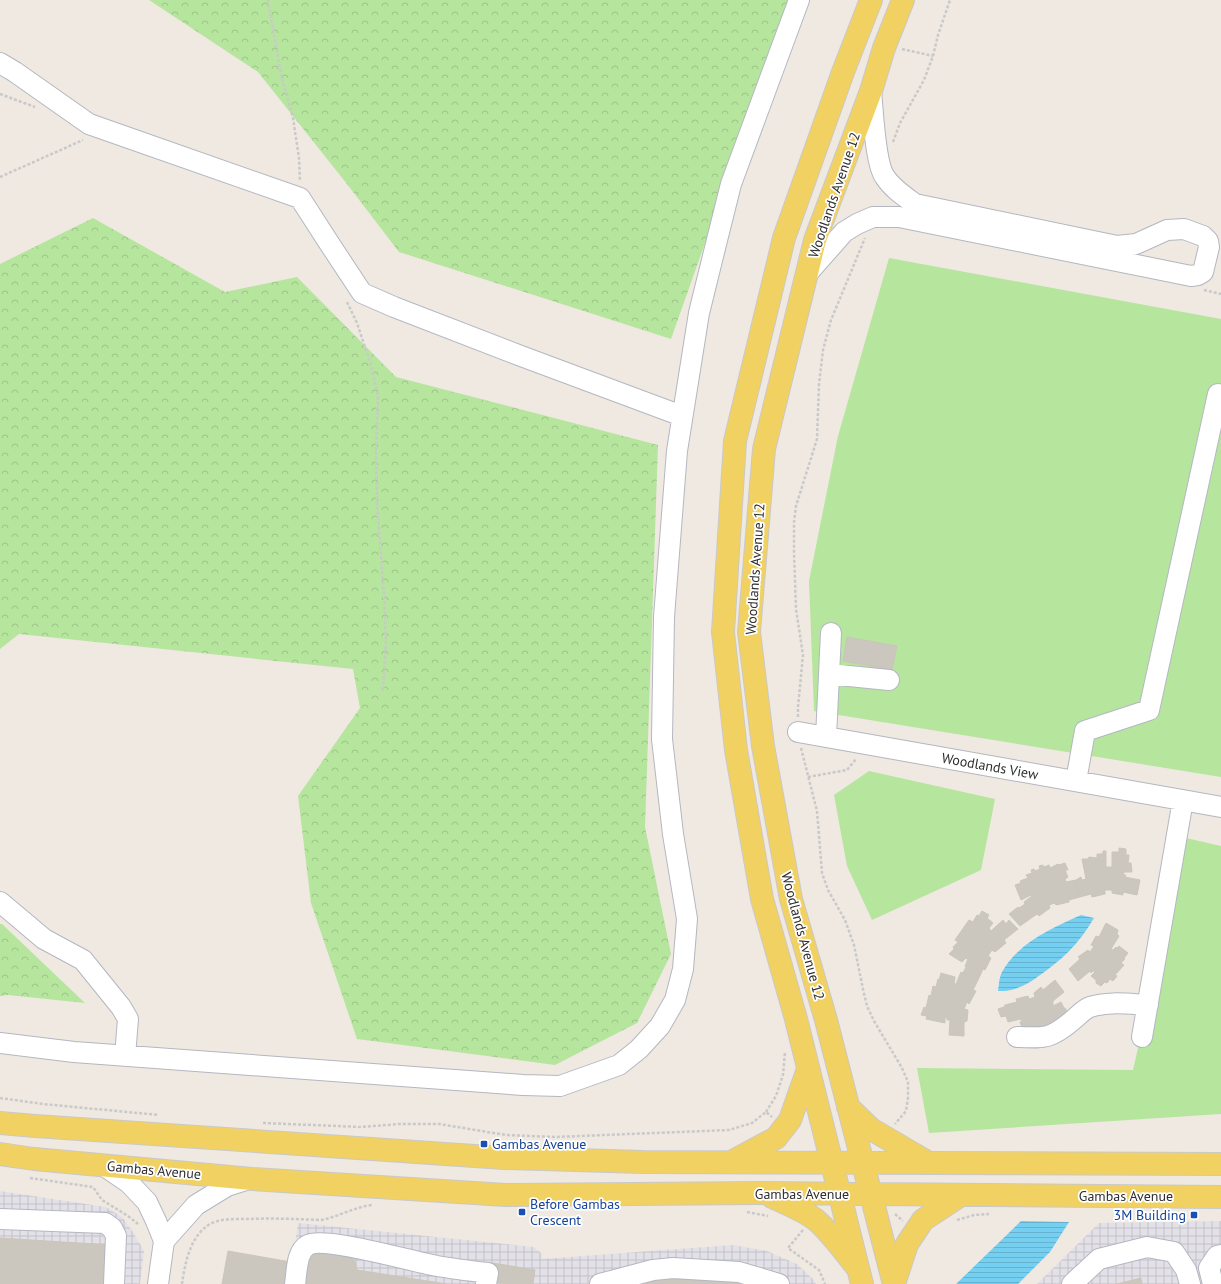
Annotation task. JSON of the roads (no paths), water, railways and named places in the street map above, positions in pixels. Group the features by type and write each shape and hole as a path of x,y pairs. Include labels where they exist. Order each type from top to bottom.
{"main road":[{"name":"Woodlands Avenue 12","path":"860,1277 808,1069 762,899 736,750 723,632 735,441 784,238 870,0"},
{"name":"Woodlands Avenue 12","path":"894,1284 826,1020 791,900 763,746 749,632 764,449 815,240 871,91 884,48 903,0"},
{"path":"846,65 884,48"},
{"path":"730,1162 776,1138 790,1120 808,1069"},
{"path":"848,1107 870,1129 930,1163"},
{"path":"0,1122 35,1126 504,1158 643,1162 1221,1164"},
{"name":"Gambas Avenue","path":"0,1154 104,1166 252,1179 506,1195 870,1194 1221,1196"},
{"path":"764,1194 800,1210 816,1220 824,1228 860,1277"},
{"path":"894,1284 907,1244 923,1220 961,1195"}],"street":[{"path":"0,1043 74,1052 125,1056 523,1085 560,1086 619,1065 639,1048 660,1026 675,1000 683,970 687,919 662,739 664,617 676,452 700,313 731,184 799,0"},
{"path":"0,63 89,124 300,198 362,293 514,354 682,416"},
{"path":"807,274 844,232 873,217 899,217 1191,276 1198,275 1203,272 1209,247 1208,241 1203,236 1184,229 1167,230 1136,244 1117,246 915,204 900,193 884,176 878,156 871,91"},
{"path":"1076,781 1085,731 1148,710 1218,394"},
{"path":"826,737 831,634"},
{"path":"829,674 889,680"},
{"name":"Woodlands View","path":"798,732 1221,807"},
{"path":"1142,1037 1183,800"},
{"path":"0,902 44,939 83,960 121,1007 128,1019 125,1056"},
{"path":"1017,1037 1043,1038 1051,1036 1088,1008 1107,1003 1148,1005"},
{"path":"104,1166 129,1183 147,1202 156,1221 164,1241 158,1284"},
{"path":"164,1241 196,1205 227,1186 252,1179"},
{"path":"0,1219 105,1223 112,1228 116,1236 114,1284"},
{"path":"295,1284 300,1254 304,1248 312,1243 348,1246 436,1266 488,1273 486,1284"},
{"path":"1072,1284 1099,1259 1146,1247 1174,1252 1186,1270 1190,1284"},
{"path":"1213,1284 1209,1268 1217,1256 1221,1255"},
{"path":"600,1284 653,1270 673,1268 739,1272 779,1284"}],"water":[{"path":"1081,915 1094,918 1076,944 1069,951 1032,981 1008,991 998,991 1002,972 1017,953 1047,931"},
{"path":"1021,1221 1069,1222 1050,1252 1018,1284 956,1284"}],"place":[{"name":"Gambas Avenue","path":"484,1144"},
{"name":"Before Gambas Crescent","path":"522,1212"},
{"name":"3M Building","path":"1194,1215"}]}
